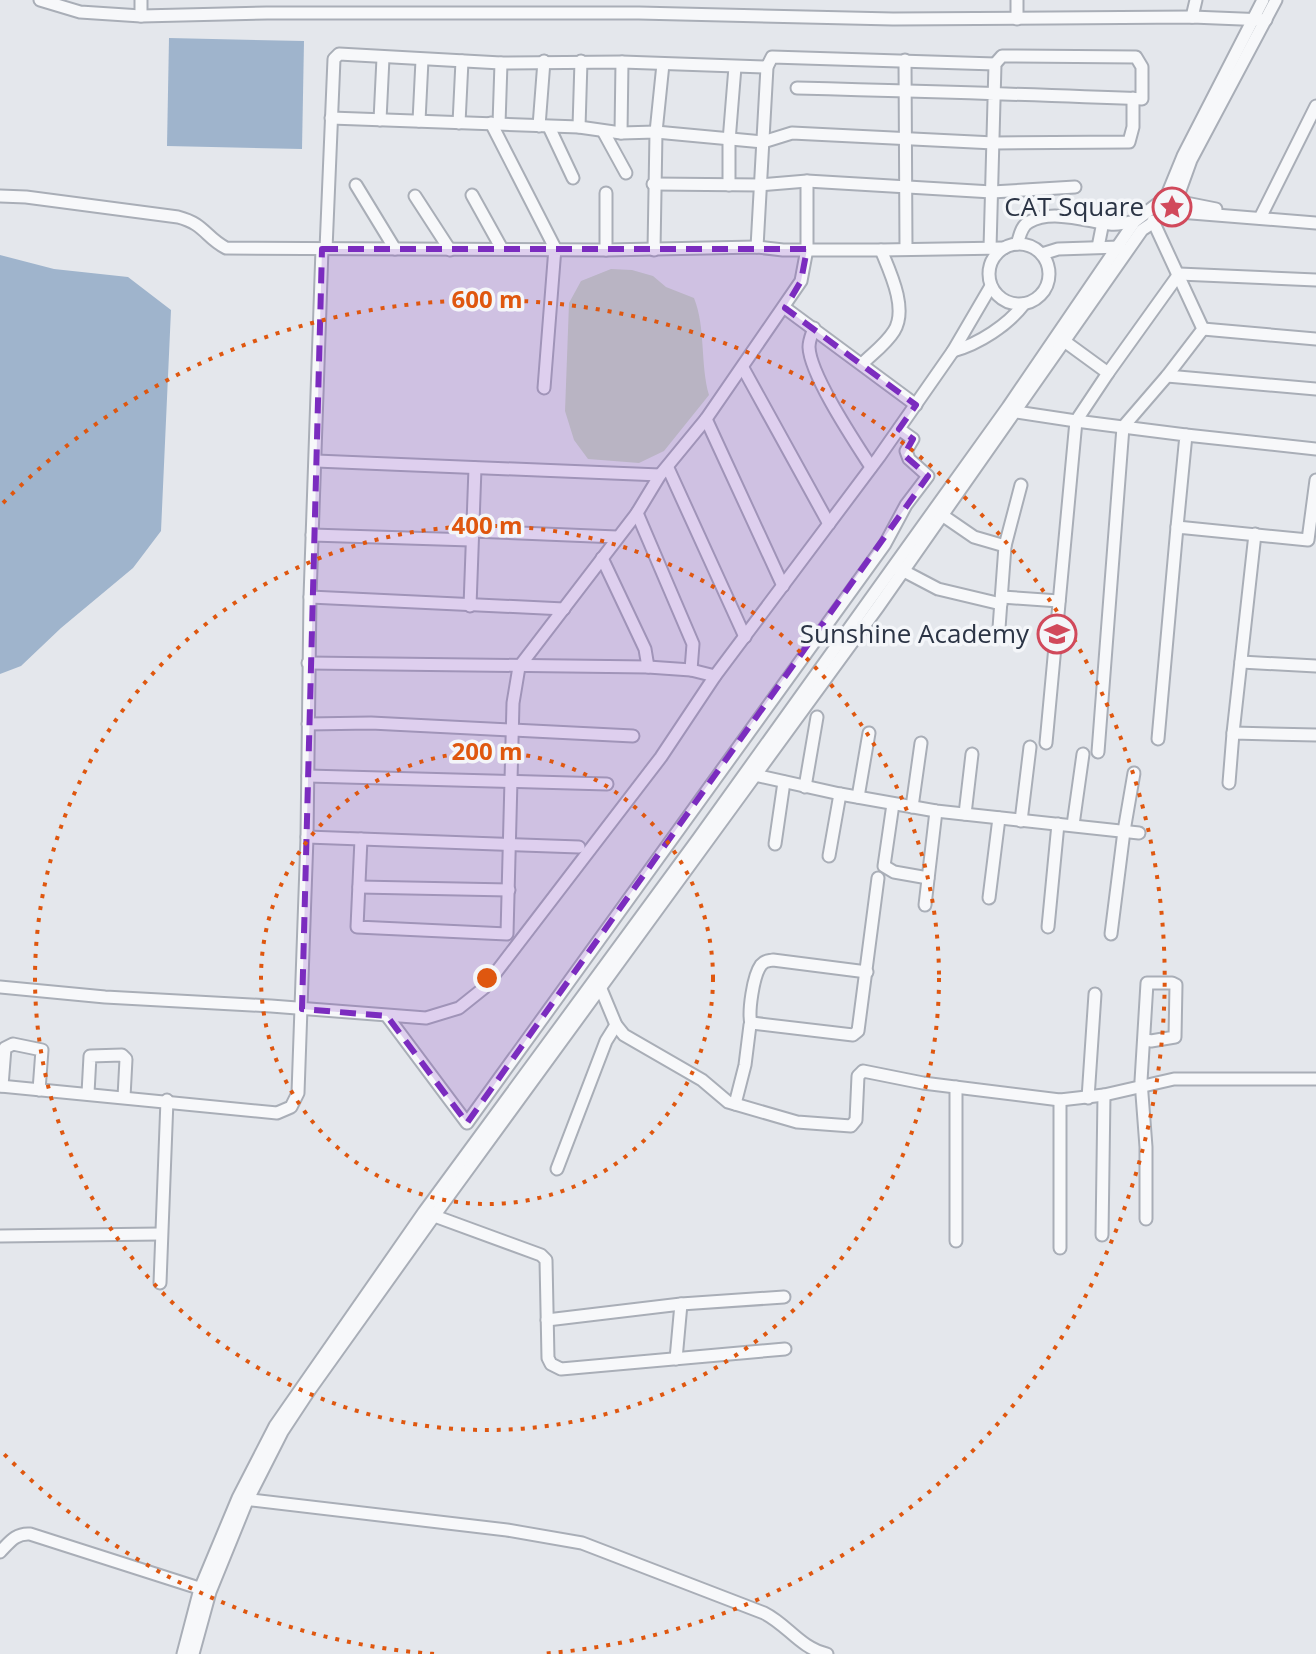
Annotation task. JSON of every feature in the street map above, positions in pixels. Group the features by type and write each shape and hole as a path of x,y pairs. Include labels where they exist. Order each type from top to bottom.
{"street":[{"path":"40,0 80,12 141,16 583,13 1266,20"},
{"path":"141,0 141,16"},
{"path":"547,0 559,13"},
{"path":"581,0 583,13"},
{"path":"1017,0 1017,19"},
{"path":"1192,17 1196,0"},
{"path":"1042,254 1058,249 1122,249 1153,221 1166,214 1172,215 1173,202 1194,145 1263,0"},
{"path":"1194,145 1276,0"},
{"path":"39,1090 42,1050 13,1044 5,1048 1,1086 39,1090 167,1100 277,1113 291,1107 298,1093 307,837 312,535 336,56 346,54 501,63 581,61 767,67"},
{"path":"797,88 906,91 996,94 1133,98 1142,99 1142,67 1136,57 1002,56 995,64 996,94 992,192 985,248 991,286 1004,301 1024,304"},
{"path":"757,247 767,67 772,57 995,64"},
{"path":"380,120 383,58"},
{"path":"419,121 422,60"},
{"path":"905,60 906,249"},
{"path":"459,123 462,61"},
{"path":"544,61 544,127 573,178"},
{"path":"579,127 581,61"},
{"path":"621,133 622,62"},
{"path":"501,63 495,124 555,248 544,388"},
{"path":"654,250 653,184 663,64"},
{"path":"729,185 735,67"},
{"path":"331,118 579,127 729,141 763,142 792,133 905,141 1129,142 1133,127 1133,98"},
{"path":"1262,215 1316,106"},
{"path":"603,131 626,173"},
{"path":"653,184 760,185 807,181 992,192 1075,187"},
{"path":"361,839 357,927 507,934 515,683 519,667 706,419 801,281 807,249 807,181"},
{"path":"356,185 395,249"},
{"path":"606,193 606,250"},
{"path":"472,195 502,249"},
{"path":"0,196 191,220 226,248 654,250 757,247 881,250 1004,248 1017,244 1035,248 1047,262 1049,280 1040,296 1024,304 1014,317 966,347 953,351"},
{"path":"415,196 450,250"},
{"path":"1017,244 1022,228 1038,219 1061,217 1119,224 1135,221 1173,202 1316,220"},
{"path":"183,1654 205,1590 243,1499 282,1432 429,1214 898,568 1122,249 1135,221"},
{"path":"1153,221 1203,329"},
{"path":"1098,247 1103,222"},
{"path":"989,266 1004,248"},
{"path":"862,364 897,327 898,307 892,277 881,250"},
{"path":"1179,274 1316,280"},
{"path":"1046,743 1076,421 1179,274"},
{"path":"0,987 426,1018 459,1008 484,988 661,757 715,676 916,405 953,351 991,286"},
{"path":"785,308 916,405"},
{"path":"814,328 809,343 810,355 839,417 871,467"},
{"path":"1203,329 1316,339"},
{"path":"1098,752 1123,427 1203,329"},
{"path":"1060,338 1108,373"},
{"path":"898,568 942,515 1016,412 1060,338"},
{"path":"743,368 829,524"},
{"path":"1167,376 1316,389"},
{"path":"1016,412 1316,449"},
{"path":"706,419 783,586"},
{"path":"387,1016 467,1123 885,544 906,505 928,476 909,459 906,451 913,439 899,429"},
{"path":"1158,739 1186,435"},
{"path":"316,461 475,468 664,471"},
{"path":"470,606 475,468"},
{"path":"664,471 745,637"},
{"path":"1177,527 1312,540 1316,480"},
{"path":"999,628 1005,546 1021,485"},
{"path":"637,513 693,644 691,670"},
{"path":"942,515 974,537 1005,546"},
{"path":"1229,783 1255,534"},
{"path":"312,535 617,537"},
{"path":"602,558 640,637 648,667"},
{"path":"898,568 938,589 1002,600 1059,601"},
{"path":"310,597 564,609"},
{"path":"1241,662 1316,666"},
{"path":"308,663 648,667 691,670 715,676"},
{"path":"805,787 817,717"},
{"path":"308,724 371,723 633,736"},
{"path":"858,797 869,733"},
{"path":"1233,733 1316,735"},
{"path":"912,807 921,743"},
{"path":"1021,821 1030,747"},
{"path":"965,814 972,754"},
{"path":"1073,825 1083,754"},
{"path":"1111,934 1134,773"},
{"path":"751,774 936,811 1139,833"},
{"path":"308,776 607,784"},
{"path":"775,844 784,782"},
{"path":"829,856 840,794"},
{"path":"893,804 884,866 894,872 928,878"},
{"path":"925,905 936,811"},
{"path":"989,898 999,818"},
{"path":"1048,927 1058,824"},
{"path":"307,837 579,847"},
{"path":"751,1024 853,1035 858,1031 878,878"},
{"path":"359,887 509,890"},
{"path":"735,1104 751,1024 749,1016 753,993 761,965 766,961 867,972"},
{"path":"1144,1039 1175,1037 1176,985 1147,983 1144,1039 1142,1087 1146,1219"},
{"path":"597,986 616,1025 641,1047 702,1080 728,1102 797,1122 851,1126 856,1120 858,1076 863,1071 1060,1100 1088,1098 1174,1079 1316,1079"},
{"path":"1088,1098 1095,994"},
{"path":"557,1169 606,1041 616,1025"},
{"path":"88,1093 90,1056 122,1055 126,1059 124,1097"},
{"path":"956,1087 956,1241"},
{"path":"1102,1235 1104,1095"},
{"path":"160,1283 167,1100"},
{"path":"1060,1100 1060,1248"},
{"path":"429,1214 541,1255 546,1260 548,1358 551,1364 561,1369 785,1349"},
{"path":"0,1236 160,1234"},
{"path":"547,1320 681,1304 784,1297"},
{"path":"676,1359 681,1304"},
{"path":"243,1499 423,1519 582,1543 764,1613 780,1621 799,1642 827,1654"},
{"path":"0,1552 21,1533 30,1534 205,1590"},
{"path":"193,1654 205,1590"}],"highlighted area":[{"path":"322,249 807,249 801,281 785,308 916,405 899,429 913,439 904,455 928,476 467,1123 387,1016 302,1009"}],"green space":[{"path":"611,269 632,270 653,276 666,287 694,298 700,321 709,395 664,451 639,463 588,459 574,440 565,411 569,303 581,281"}],"water":[{"path":"169,38 304,41 302,149 167,146"},
{"path":"0,255 54,269 128,277 171,310 161,531 133,568 21,666 0,674"}],"place":[{"name":"CAT Square","path":"1172,207"},
{"name":"Sunshine Academy","path":"1057,634"}]}
